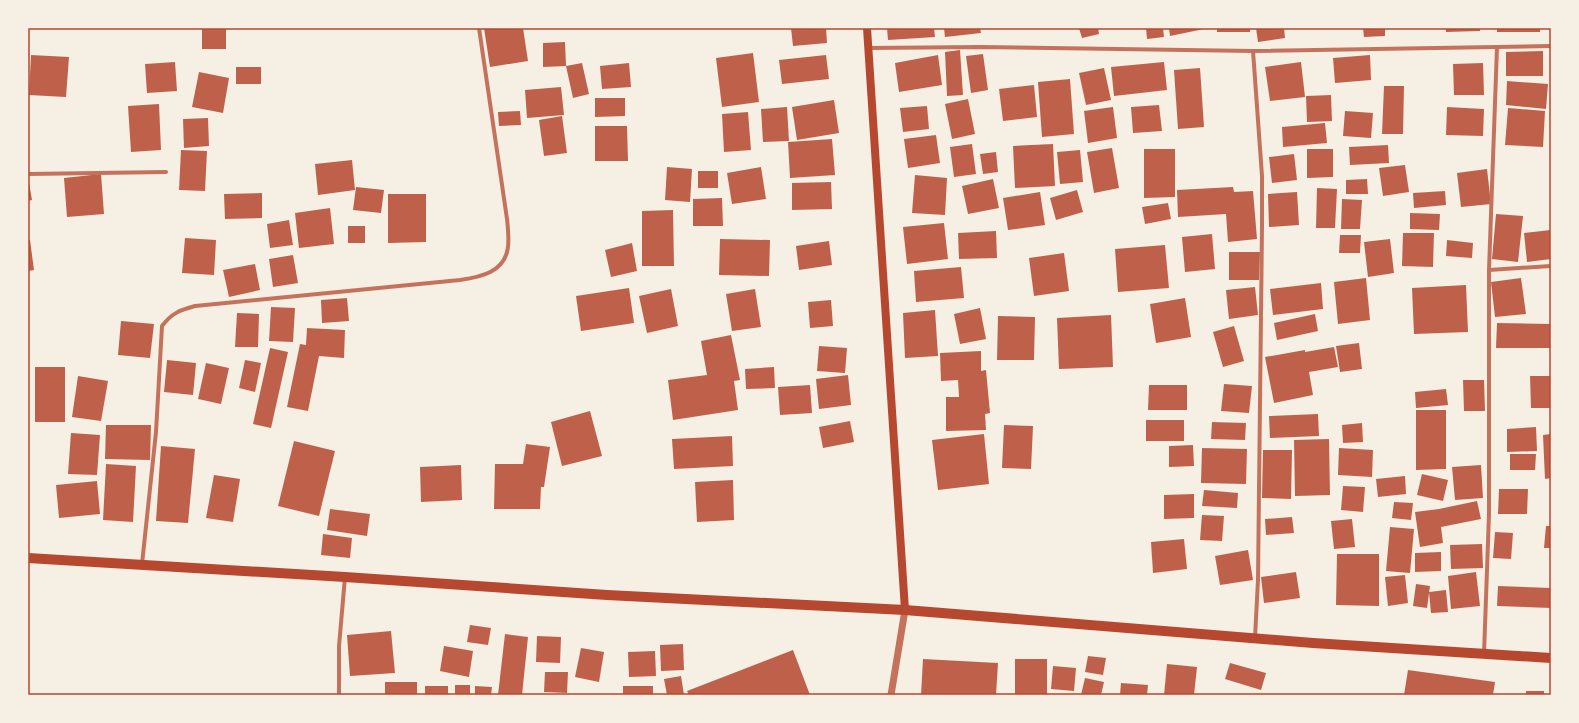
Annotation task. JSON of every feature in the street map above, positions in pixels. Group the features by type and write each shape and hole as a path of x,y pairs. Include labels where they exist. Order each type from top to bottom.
{"main road":[{"path":"868,28 876,177 905,610"},
{"path":"28,558 345,577 607,595 905,610 1255,638 1551,658"}],"street":[{"path":"142,565 156,432 162,326 168,318 179,310 196,306 460,280 483,276 503,263 508,248 507,219 479,28"},
{"path":"869,48 980,46 1254,51 1551,46"},
{"path":"1484,654 1489,514 1488,270 1496,47"},
{"path":"1254,51 1262,176 1258,580 1255,638"},
{"path":"28,174 166,172"},
{"path":"1488,270 1551,266"},
{"path":"339,695 339,646 345,577"},
{"path":"891,695 905,610"}],"building":[{"path":"202,28 226,28 226,49 202,49"},
{"path":"484,28 523,28 528,61 490,67"},
{"path":"791,28 826,28 827,43 793,46"},
{"path":"887,28 934,28 935,37 888,40"},
{"path":"944,28 980,28 981,33 945,37"},
{"path":"1079,28 1098,28 1099,34 1082,38"},
{"path":"1146,28 1163,28 1164,37 1147,39"},
{"path":"1169,28 1203,28 1204,29 1170,36"},
{"path":"1217,28 1250,28 1250,32 1217,32"},
{"path":"1256,28 1284,28 1285,38 1258,42"},
{"path":"1363,28 1385,28 1385,36 1364,37"},
{"path":"1446,28 1480,28 1480,31 1446,32"},
{"path":"1497,28 1540,28 1540,32 1497,32"},
{"path":"565,42 566,66 543,67 543,43"},
{"path":"960,50 963,95 947,96 945,52"},
{"path":"1543,51 1543,76 1506,76 1506,52"},
{"path":"753,53 759,102 722,107 716,58"},
{"path":"983,54 988,90 971,93 966,56"},
{"path":"31,55 69,57 66,97 29,95"},
{"path":"826,55 829,79 782,84 779,60"},
{"path":"938,55 942,85 899,92 895,63"},
{"path":"1370,55 1371,80 1335,83 1333,58"},
{"path":"175,62 177,91 147,93 145,64"},
{"path":"1164,62 1167,90 1114,96 1111,67"},
{"path":"1301,62 1305,97 1270,101 1265,67"},
{"path":"582,63 589,94 573,98 566,66"},
{"path":"629,63 631,87 602,89 600,66"},
{"path":"1483,63 1484,95 1454,95 1453,64"},
{"path":"236,67 261,67 261,84 236,84"},
{"path":"1104,68 1111,100 1086,105 1079,73"},
{"path":"1200,68 1204,127 1178,129 1174,70"},
{"path":"199,72 229,78 223,113 192,107"},
{"path":"1070,79 1074,134 1042,137 1038,82"},
{"path":"1507,81 1548,84 1546,109 1506,105"},
{"path":"1034,85 1037,117 1003,121 999,89"},
{"path":"1384,86 1404,86 1403,134 1382,134"},
{"path":"561,87 564,115 527,118 525,90"},
{"path":"1331,95 1332,121 1307,122 1306,96"},
{"path":"595,98 625,98 625,116 595,117"},
{"path":"968,99 975,134 952,139 945,104"},
{"path":"834,100 839,133 797,140 792,107"},
{"path":"159,104 161,150 131,152 128,106"},
{"path":"1159,105 1162,131 1133,133 1131,107"},
{"path":"927,106 929,129 903,132 900,108"},
{"path":"787,107 789,141 763,142 761,109"},
{"path":"1113,107 1117,138 1088,143 1084,111"},
{"path":"1447,107 1484,109 1483,136 1446,135"},
{"path":"1508,108 1545,111 1543,147 1505,145"},
{"path":"520,111 521,125 499,126 498,112"},
{"path":"1345,111 1373,113 1371,138 1343,136"},
{"path":"748,112 751,150 724,152 722,114"},
{"path":"562,116 567,153 544,156 539,120"},
{"path":"208,118 209,146 184,148 183,119"},
{"path":"1325,123 1327,143 1283,147 1282,127"},
{"path":"595,126 627,126 628,161 595,161"},
{"path":"936,135 940,163 908,168 904,139"},
{"path":"832,139 835,175 790,178 788,142"},
{"path":"972,144 976,174 954,177 950,147"},
{"path":"1053,144 1055,186 1015,188 1013,146"},
{"path":"1388,145 1389,163 1350,165 1349,147"},
{"path":"1112,148 1119,188 1094,193 1087,152"},
{"path":"1144,149 1175,149 1175,197 1144,198"},
{"path":"1307,149 1333,149 1333,177 1307,178"},
{"path":"181,150 207,151 205,191 179,190"},
{"path":"1080,150 1083,182 1060,184 1057,152"},
{"path":"996,152 998,172 983,174 980,154"},
{"path":"1294,154 1297,180 1272,183 1269,157"},
{"path":"352,160 355,190 318,195 315,164"},
{"path":"1405,165 1409,192 1383,196 1379,168"},
{"path":"667,167 692,169 690,202 665,200"},
{"path":"761,167 766,199 732,204 727,173"},
{"path":"1487,169 1491,204 1461,207 1457,173"},
{"path":"698,171 718,171 718,188 698,188"},
{"path":"101,174 104,214 67,217 64,178"},
{"path":"915,175 947,178 945,215 912,213"},
{"path":"28,177 32,200 28,201"},
{"path":"993,179 999,208 968,214 962,186"},
{"path":"1367,179 1368,194 1346,194 1346,180"},
{"path":"831,182 832,209 792,210 792,183"},
{"path":"356,187 384,190 381,213 353,210"},
{"path":"1233,187 1234,192 1253,191 1257,239 1228,242 1226,214 1178,217 1177,190"},
{"path":"1317,188 1337,189 1335,228 1316,228"},
{"path":"1077,190 1083,212 1056,220 1050,198"},
{"path":"1445,191 1446,205 1414,208 1413,193"},
{"path":"1040,192 1045,225 1008,230 1003,198"},
{"path":"1297,192 1299,225 1269,227 1268,194"},
{"path":"262,193 262,218 225,219 224,194"},
{"path":"388,194 426,194 426,242 388,243"},
{"path":"722,198 723,226 693,226 693,199"},
{"path":"1342,199 1362,200 1360,229 1341,229"},
{"path":"1168,203 1171,219 1145,224 1142,207"},
{"path":"330,208 334,244 299,248 295,213"},
{"path":"673,210 674,266 642,266 642,211"},
{"path":"1410,213 1440,214 1439,230 1410,229"},
{"path":"1496,214 1523,216 1518,262 1492,259"},
{"path":"289,220 293,245 270,248 267,224"},
{"path":"944,223 948,259 907,264 903,227"},
{"path":"348,226 365,226 365,243 348,243"},
{"path":"1551,230 1551,259 1527,262 1524,233"},
{"path":"996,231 997,258 959,259 958,233"},
{"path":"1403,233 1434,233 1433,267 1402,266"},
{"path":"1212,234 1215,269 1185,272 1182,237"},
{"path":"1340,235 1361,235 1360,253 1339,253"},
{"path":"185,238 216,240 214,275 182,273"},
{"path":"720,239 770,240 769,276 719,275"},
{"path":"1390,239 1394,273 1368,277 1364,242"},
{"path":"28,240 30,240 34,270 28,271"},
{"path":"1447,240 1473,243 1472,258 1446,256"},
{"path":"829,241 832,265 799,270 796,246"},
{"path":"632,243 637,271 611,277 605,250"},
{"path":"1165,245 1169,288 1118,292 1115,249"},
{"path":"1229,252 1260,252 1259,280 1229,280"},
{"path":"1064,253 1069,291 1034,296 1029,258"},
{"path":"293,255 298,283 273,287 269,259"},
{"path":"255,264 260,290 229,297 223,270"},
{"path":"961,267 964,298 916,302 914,271"},
{"path":"1366,278 1370,320 1338,324 1334,282"},
{"path":"1521,278 1526,314 1495,317 1491,282"},
{"path":"1321,283 1323,309 1273,315 1270,289"},
{"path":"1466,285 1468,332 1414,334 1412,288"},
{"path":"1255,287 1258,315 1229,319 1226,290"},
{"path":"629,288 634,323 581,331 576,296"},
{"path":"671,289 678,326 647,333 639,296"},
{"path":"755,289 761,327 732,331 726,294"},
{"path":"347,298 349,321 322,323 321,300"},
{"path":"1185,298 1191,337 1156,343 1150,304"},
{"path":"831,300 833,326 810,328 808,302"},
{"path":"271,307 295,308 293,342 269,341"},
{"path":"980,308 986,339 960,344 954,314"},
{"path":"935,310 938,356 905,358 903,313"},
{"path":"237,313 259,314 258,347 235,347"},
{"path":"1315,314 1318,331 1277,340 1274,323"},
{"path":"1111,315 1113,367 1059,369 1057,318"},
{"path":"998,316 1035,317 1034,360 997,360"},
{"path":"121,321 154,324 150,358 118,355"},
{"path":"1497,323 1551,324 1551,348 1496,348"},
{"path":"1234,326 1244,361 1223,367 1213,332"},
{"path":"307,328 345,330 344,358 319,356 308,411 287,407 300,344 306,345"},
{"path":"731,335 740,380 734,381 738,410 673,420 668,380 707,375 701,341"},
{"path":"1359,343 1362,369 1340,372 1336,346"},
{"path":"819,346 847,348 845,373 817,371"},
{"path":"1334,347 1338,367 1309,372 1313,395 1274,403 1265,357"},
{"path":"270,348 288,352 271,428 253,424"},
{"path":"981,351 981,371 986,370 990,413 985,414 986,430 946,431 946,397 959,397 958,380 941,381 940,353"},
{"path":"167,360 196,363 193,395 164,392"},
{"path":"245,360 261,363 255,392 239,388"},
{"path":"206,363 229,368 221,404 198,399"},
{"path":"35,367 65,367 65,422 35,422"},
{"path":"774,367 775,388 746,389 745,369"},
{"path":"848,375 851,405 819,409 816,379"},
{"path":"78,376 108,381 101,421 72,417"},
{"path":"1530,376 1551,376 1551,408 1531,408"},
{"path":"1463,380 1484,380 1485,411 1464,411"},
{"path":"1224,384 1252,386 1249,413 1221,411"},
{"path":"810,385 812,413 780,415 778,387"},
{"path":"1149,385 1187,385 1187,410 1148,410"},
{"path":"1446,389 1448,405 1416,408 1415,392"},
{"path":"1416,410 1446,410 1446,469 1416,470"},
{"path":"590,411 602,456 562,466 551,422"},
{"path":"1318,414 1319,436 1270,438 1269,416"},
{"path":"1146,420 1184,420 1184,441 1146,441"},
{"path":"850,421 854,442 823,448 819,427"},
{"path":"1212,422 1246,423 1245,440 1211,439"},
{"path":"1362,423 1363,442 1343,443 1342,425"},
{"path":"106,425 151,425 150,460 105,459"},
{"path":"1004,425 1033,426 1031,469 1002,468"},
{"path":"1536,427 1537,451 1507,452 1507,429"},
{"path":"71,433 100,435 97,475 68,474"},
{"path":"984,434 989,484 938,490 932,440"},
{"path":"1551,434 1551,478 1545,479 1543,435"},
{"path":"732,436 733,466 674,469 672,439"},
{"path":"1329,439 1330,495 1295,496 1294,440"},
{"path":"294,441 335,451 319,516 278,506"},
{"path":"526,444 550,447 544,487 541,487 540,509 494,509 495,464 523,464"},
{"path":"1193,445 1194,466 1169,467 1169,446"},
{"path":"161,446 195,449 188,523 156,521"},
{"path":"1202,448 1247,449 1246,484 1201,483"},
{"path":"1339,448 1373,450 1372,477 1338,475"},
{"path":"1263,450 1292,450 1291,499 1262,498"},
{"path":"1510,454 1536,454 1535,470 1510,470"},
{"path":"106,464 136,466 133,522 103,520"},
{"path":"461,465 462,500 421,502 420,467"},
{"path":"1481,465 1483,498 1455,500 1452,467"},
{"path":"1422,474 1448,480 1443,501 1417,495"},
{"path":"214,475 240,479 233,522 206,518"},
{"path":"1405,476 1406,494 1378,497 1376,479"},
{"path":"733,480 734,520 697,522 695,482"},
{"path":"97,481 100,514 59,518 56,485"},
{"path":"1343,486 1365,487 1363,512 1341,510"},
{"path":"1499,489 1528,489 1527,514 1498,514"},
{"path":"1204,490 1238,493 1237,508 1202,506"},
{"path":"1194,494 1194,518 1164,519 1164,495"},
{"path":"1477,501 1481,519 1441,527 1443,543 1420,547 1415,512 1439,509"},
{"path":"1394,502 1413,503 1411,520 1392,518"},
{"path":"330,509 370,514 367,536 327,530"},
{"path":"1202,515 1224,516 1222,541 1200,540"},
{"path":"1292,517 1294,533 1266,535 1265,519"},
{"path":"1352,519 1355,547 1334,549 1331,521"},
{"path":"1546,526 1551,526 1551,548 1544,548"},
{"path":"1390,527 1414,529 1410,573 1386,571"},
{"path":"1495,532 1513,533 1511,559 1493,558"},
{"path":"323,534 352,538 350,558 321,555"},
{"path":"1184,539 1187,569 1153,573 1151,542"},
{"path":"1482,544 1483,568 1451,569 1450,545"},
{"path":"1248,550 1253,580 1220,585 1215,556"},
{"path":"1441,552 1441,571 1415,572 1415,553"},
{"path":"1337,554 1379,554 1379,606 1336,605"},
{"path":"1296,572 1300,598 1264,603 1261,577"},
{"path":"1476,572 1480,606 1451,609 1448,576"},
{"path":"1405,575 1408,603 1388,606 1385,577"},
{"path":"1416,584 1430,586 1427,608 1413,606"},
{"path":"1498,586 1551,588 1551,608 1497,606"},
{"path":"1446,590 1448,612 1431,613 1429,592"},
{"path":"470,625 491,628 488,645 467,642"},
{"path":"391,631 395,673 350,676 347,635"},
{"path":"505,634 528,637 522,695 498,695"},
{"path":"537,636 561,637 560,663 536,662"},
{"path":"683,644 684,670 661,671 660,645"},
{"path":"444,646 473,651 469,677 440,671"},
{"path":"581,648 604,652 599,682 575,677"},
{"path":"793,650 810,695 689,695 687,691"},
{"path":"655,651 656,676 629,677 628,652"},
{"path":"1088,656 1106,658 1103,675 1085,672"},
{"path":"923,659 998,663 996,695 921,695"},
{"path":"1015,659 1047,659 1047,695 1015,695"},
{"path":"1230,663 1266,673 1261,690 1225,679"},
{"path":"1167,664 1197,667 1194,695 1164,695"},
{"path":"1053,666 1076,668 1074,691 1051,689"},
{"path":"1408,670 1495,682 1493,695 1404,695"},
{"path":"545,672 568,672 567,693 544,692"},
{"path":"681,676 684,695 667,695 664,679"},
{"path":"1085,678 1104,682 1101,695 1081,695"},
{"path":"385,682 417,682 417,695 385,695"},
{"path":"1121,683 1148,685 1147,695 1120,695"},
{"path":"455,685 470,685 470,695 455,695"},
{"path":"425,686 448,686 448,695 425,695"},
{"path":"475,686 492,687 491,695 475,695"},
{"path":"623,686 653,686 653,695 623,695"},
{"path":"1526,691 1544,691 1544,695 1526,695"}]}
